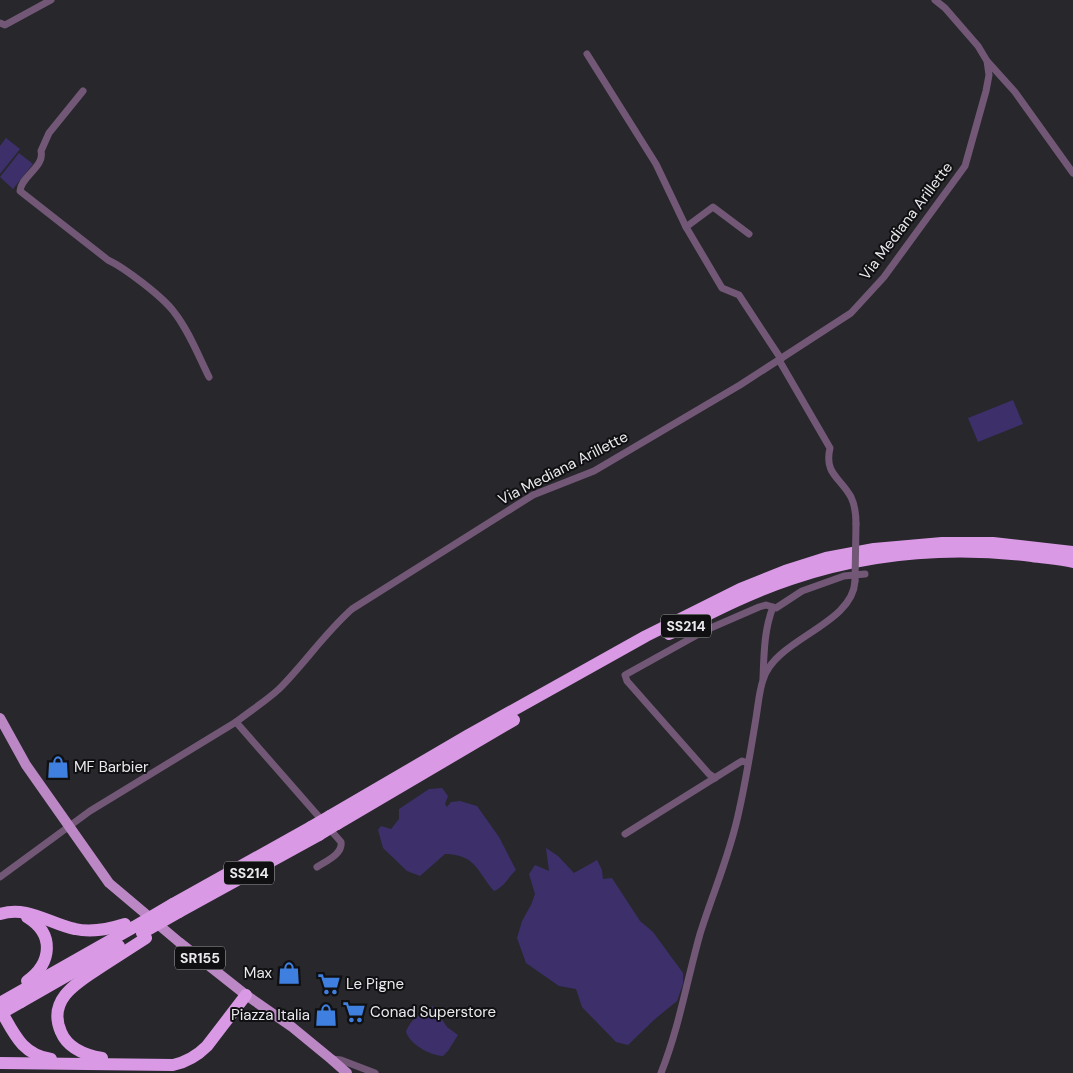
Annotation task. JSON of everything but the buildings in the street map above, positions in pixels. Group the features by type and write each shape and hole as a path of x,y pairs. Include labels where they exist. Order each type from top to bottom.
{"highway":[{"name":"SS214","path":"0,1003 17,998 315,831 646,636 740,589 785,571 826,558 874,549 942,542 994,543 1073,552"},
{"name":"SS214","path":"333,820 473,744 651,643 746,596 790,580 831,566 880,557 918,553 1009,553 1073,562"},
{"path":"0,914 11,911 26,912 76,930 137,930"},
{"path":"17,998 20,987 39,970 47,954 47,945 41,928 21,912"},
{"path":"149,1064 88,1056 78,1051 68,1044 63,1037 58,1018 61,1001 72,986 137,930 149,913 161,916"},
{"path":"0,1063 173,1065 184,1063 199,1053 246,995"},
{"name":"SS214","path":"0,1014 17,998"},
{"path":"0,1009 18,1040 31,1053 38,1057 88,1064"}],"main road":[{"name":"SR155","path":"0,718 26,765 69,827 118,892 246,995 292,1027 347,1073"}],"street":[{"path":"0,23 5,25 51,0"},
{"path":"935,0 978,46 987,61 1015,92 1073,173"},
{"path":"587,54 660,171 686,227 722,288 739,295 780,359 830,448 829,464 832,474 850,496 856,511 854,590 844,608 777,657 763,678"},
{"name":"Via Mediana Arillette","path":"0,877 90,812 236,722 278,689 332,627 352,609 533,495 594,471 740,385 851,314 884,277 965,166 990,75 987,61"},
{"path":"83,91 49,133 41,151 42,156 39,162 20,186 20,191 108,260 123,268 166,302 179,318 208,377"},
{"path":"686,227 713,208 749,234"},
{"path":"715,778 709,774 627,681 625,675 714,626 758,607 766,605 776,608 802,591 844,576 865,574"},
{"path":"661,1073 670,1050 701,933 731,846 740,810 763,678 768,619 773,607"},
{"path":"236,722 341,842 340,852 317,868"},
{"path":"625,834 742,761 748,763"},
{"path":"331,1058 375,1073"}],"shaded area":[{"path":"6,138 20,149 0,174 0,146"},
{"path":"19,153 33,164 13,189 0,177"},
{"path":"1013,400 1023,424 978,442 968,418"},
{"path":"442,788 448,796 445,804 447,807 451,802 460,801 477,806 499,837 516,870 498,889 494,891 474,865 463,857 445,854 420,876 407,871 383,848 378,830 381,826 391,829 399,819 399,809 429,789"},
{"path":"546,848 558,856 574,873 597,860 602,870 603,879 612,878 640,921 653,932 683,973 683,984 677,1001 628,1045 616,1042 582,1007 576,989 559,986 526,963 517,938 522,921 535,894 529,874 535,865 549,871"},
{"path":"433,1006 447,1027 458,1035 443,1056 432,1054 416,1045 406,1032 413,1020"}],"place":[{"name":"MF Barbier","path":"58,767"},
{"name":"Max","path":"289,973"},
{"name":"Le Pigne","path":"329,984"},
{"name":"Conad Superstore","path":"354,1012"},
{"name":"Piazza Italia","path":"326,1015"}]}
